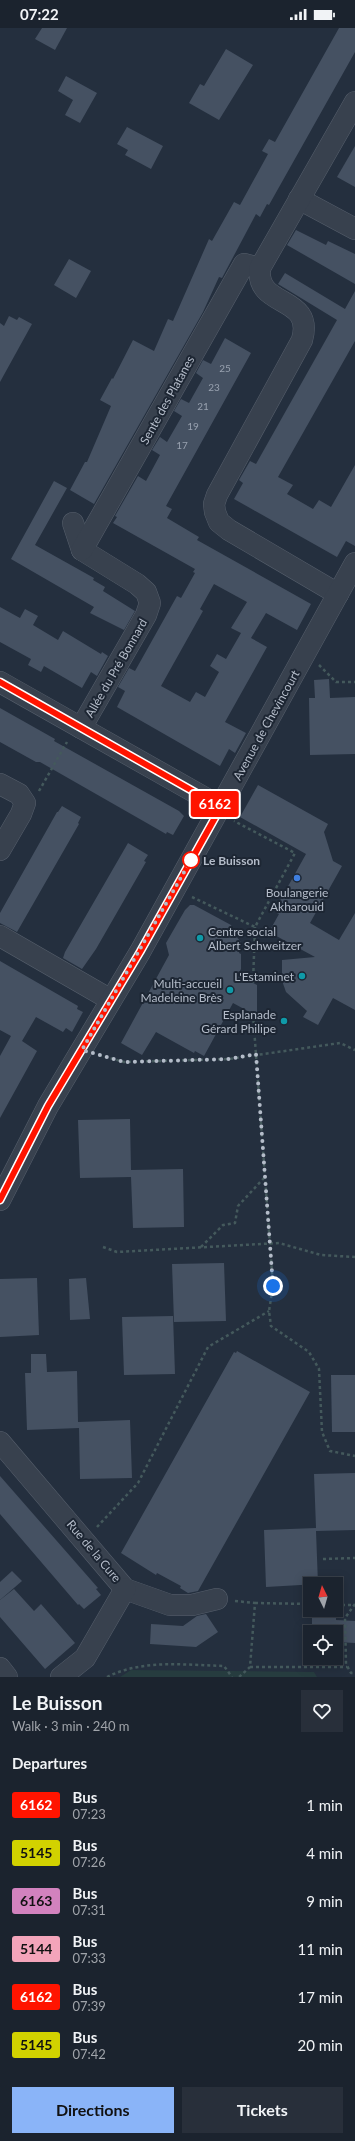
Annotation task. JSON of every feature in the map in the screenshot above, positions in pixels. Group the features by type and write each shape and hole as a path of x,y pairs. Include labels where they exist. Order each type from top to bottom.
{"street":[{"path":"338,594 229,530 219,522 214,504 217,495 302,340 305,328 303,318 296,310 262,287 259,278 260,268 355,102"},
{"path":"299,199 355,229"},
{"name":"Sente des Platanes","path":"82,550 244,264 260,268"},
{"path":"73,523 82,550"},
{"name":"Allée du Pré Bonnard","path":"79,726 146,615 150,603 146,592 137,584 82,550"},
{"name":"Avenue de Chevincourt","path":"0,1200 48,1106 175,889 355,563"},
{"path":"0,682 79,726 219,810"},
{"path":"0,784 19,794 25,803 21,814 0,850"},
{"path":"0,936 111,1000"},
{"name":"Rue de la Cure","path":"0,1442 125,1589 170,1605 192,1605 217,1598"},
{"path":"61,1677 85,1658 125,1589"},
{"path":"0,1668 8,1677"}],"path":[{"path":"305,652 336,682 355,682"},
{"path":"25,803 38,794 79,726"},
{"path":"219,810 295,853 255,927 253,983"},
{"path":"175,889 255,927"},
{"path":"253,1014 268,1243 273,1286 269,1311 271,1326 309,1352 319,1369 322,1432 330,1451 355,1456"},
{"path":"82,1050 124,1062 229,1059 340,1043 355,1050"},
{"path":"201,1247 223,1225 235,1223 238,1206 264,1178"},
{"path":"103,1247 117,1252 280,1243 321,1255 355,1257"},
{"path":"85,1542 138,1483 208,1347 269,1311"},
{"path":"322,1559 355,1558"},
{"path":"217,1598 255,1603 303,1604"},
{"path":"250,1667 255,1603"},
{"path":"343,1605 354,1604"},
{"path":"354,1604 346,1618 346,1664 351,1673 355,1673"},
{"path":"107,1677 121,1670 153,1665 224,1666 232,1677"},
{"path":"239,1677 250,1667 347,1667"}],"green space":[{"path":"131,1670 314,1672 317,1677 120,1677"}],"building":[{"path":"42,28 67,28 55,50 35,39"},
{"path":"339,28 355,28 355,52 269,205 267,204 260,217 256,214 222,278 219,277 203,312 94,504 70,490 85,462 87,462 111,406 100,400 112,378 113,379 133,340 154,351 168,319 173,321 209,239 212,241 234,202 240,205 268,154 262,151 269,139 275,142"},
{"path":"226,49 253,65 219,120 189,103 200,84 204,86"},
{"path":"66,76 97,93 80,123 65,115 73,100 58,91"},
{"path":"127,127 163,146 151,169 125,155 128,150 117,144"},
{"path":"355,146 355,187 337,177"},
{"path":"296,230 326,245 328,241 355,254 355,284 287,245"},
{"path":"69,259 91,271 76,298 54,285"},
{"path":"285,273 345,309 355,291 355,341 278,477 293,485 287,494 313,509 319,500 331,507 355,465 355,546 346,541 337,557 234,499 243,483 239,480 250,461 256,464 337,320 278,284"},
{"path":"9,316 17,320 19,317 32,324 0,382 0,323 4,326"},
{"path":"225,338 251,353 166,506 172,509 167,518 199,537 197,540 311,604 297,630 266,613 251,638 267,647 225,722 246,733 235,753 229,749 220,766 117,707 125,691 118,687 129,668 135,671 177,596 181,598 195,573 193,572 195,569 113,523 117,517 115,516 138,476 146,481 160,455 152,450 160,437 167,442 182,416 174,411 181,399 189,403 203,378 196,373 203,360 211,364","holes":["214,584 247,602 231,628 241,633 226,659 217,654 210,666 219,672 205,697 196,692 190,702 161,686 203,611 200,609"]},
{"path":"54,481 67,488 35,545 94,578 93,580 105,587 103,591 135,611 124,630 90,613 94,607 11,559"},
{"path":"0,607 20,618 25,609 38,616 33,625 58,640 63,631 101,654 102,652 108,656 97,676 91,672 82,688 44,666 41,672 28,665 31,659 0,642"},
{"path":"329,679 330,698 355,697 355,754 310,755 309,698 315,698 314,680"},
{"path":"0,708 55,739 54,741 179,811 184,816 173,835 167,832 166,834 40,762 36,762 0,742"},
{"path":"258,785 328,824 324,832 333,861 342,866 310,923 339,940 355,913 355,1010 333,998 318,1025 303,1017 307,1011 286,992 280,975 282,975 282,960 315,957 269,932 279,914 277,913 280,908 277,906 306,854 240,817"},
{"path":"62,806 81,817 78,823 79,824 17,932 0,923 0,913 57,812"},
{"path":"128,843 148,855 144,861 146,862 96,949 82,969 63,958 65,952"},
{"path":"190,905 194,905 231,925 234,934 241,942 239,953 241,954 241,969 238,975 241,977 241,983 244,978 257,985 257,1016 233,1003 204,1056 195,1051 194,1053 156,1032 142,1055 121,1043 169,955 166,943 185,910"},
{"path":"0,961 78,1006 77,1009 83,1012 72,1032 66,1028 63,1032 36,1017 22,1041 37,1051 0,1118 0,1056 11,1036 0,1030"},
{"path":"130,1119 131,1170 183,1169 184,1227 133,1228 131,1177 80,1178 78,1120"},
{"path":"224,1263 226,1321 174,1322 172,1264"},
{"path":"37,1278 39,1335 0,1337 0,1279"},
{"path":"86,1278 90,1319 70,1320 69,1279"},
{"path":"173,1316 175,1374 124,1375 122,1317"},
{"path":"237,1351 310,1392 198,1591 188,1593 180,1588 181,1586 157,1573 156,1575 121,1553 234,1352 236,1353"},
{"path":"31,1354 46,1354 47,1372 77,1371 78,1422 130,1420 132,1478 80,1479 79,1428 27,1430 25,1373 31,1373"},
{"path":"331,1375 355,1375 355,1432 332,1432"},
{"path":"355,1473 355,1530 316,1531 318,1577 303,1577 303,1585 266,1587 264,1530 316,1528 314,1474"},
{"path":"0,1476 98,1588 96,1589 101,1595 84,1609 79,1604 78,1605 0,1514"},
{"path":"12,1571 22,1581 0,1600 0,1582"},
{"path":"14,1589 34,1611 41,1604 75,1643 45,1669 0,1617 0,1600"},
{"path":"206,1614 218,1632 196,1647 150,1644 151,1624 183,1626 197,1616"},
{"path":"312,1617 336,1617 336,1620 355,1621 355,1643 343,1642 343,1625 312,1625"}],"bus line":[{"name":"6162","path":"0,682 221,807 140,952 48,1106 0,1200"}],"place":[{"name":"Le Buisson","path":"191,860"},
{"name":"Boulangerie Akharouid","path":"297,878"},
{"name":"Centre social Albert Schweitzer","path":"200,938"},
{"name":"L'Estaminet","path":"302,976"},
{"name":"Multi-accueil Madeleine Brès","path":"230,990"},
{"name":"Esplanade Gérard Philipe","path":"284,1021"}],"route":[{"path":"191,860 140,952 82,1050 124,1062 229,1059 256,1054 268,1243 273,1286"}]}
